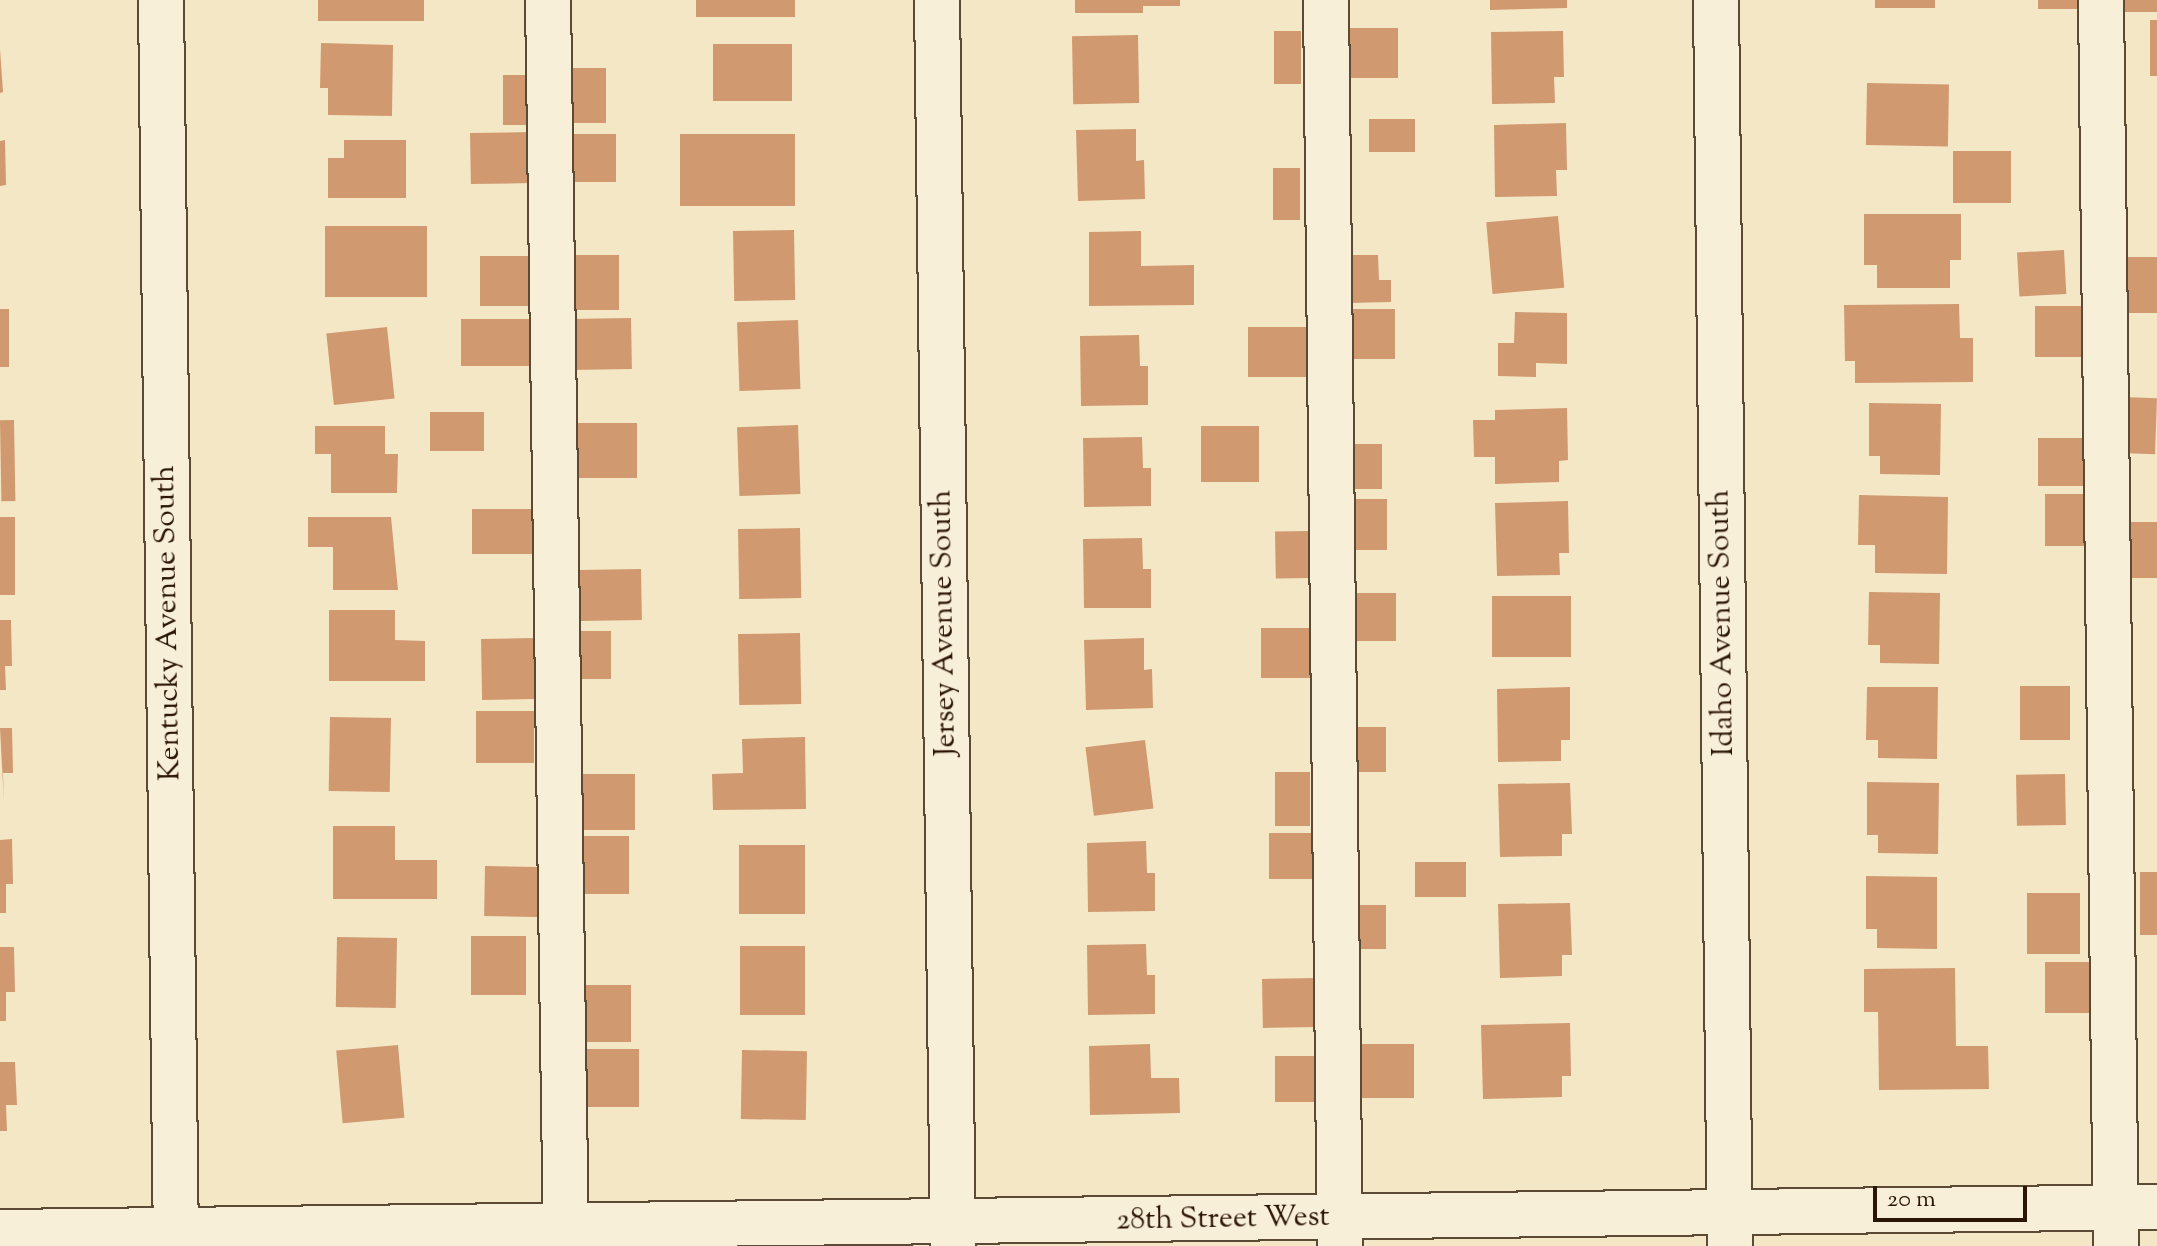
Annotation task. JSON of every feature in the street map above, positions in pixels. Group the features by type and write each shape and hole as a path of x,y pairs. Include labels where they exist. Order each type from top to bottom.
{"street":[{"name":"Kentucky Avenue South","path":"161,0 176,1238"},
{"path":"548,0 566,1237"},
{"name":"Jersey Avenue South","path":"937,0 953,1235"},
{"path":"1326,0 1340,1232"},
{"name":"Idaho Avenue South","path":"1716,0 1730,1231"},
{"path":"2101,0 2130,1220"},
{"name":"28th Street West","path":"0,1232 176,1238 1730,1231 2130,1220"}],"building":[{"path":"318,0 424,0 424,21 318,21"},
{"path":"696,0 795,0 795,17 696,17"},
{"path":"1075,0 1180,0 1180,6 1143,6 1143,13 1075,13"},
{"path":"1490,0 1567,0 1567,8 1490,10"},
{"path":"1875,0 1935,0 1935,8 1875,8"},
{"path":"2038,0 2082,0 2082,9 2038,9"},
{"path":"2117,0 2157,0 2157,12 2117,12"},
{"path":"2150,20 2157,20 2157,76 2150,76"},
{"path":"1343,28 1398,28 1398,78 1343,78"},
{"path":"1274,31 1301,31 1301,84 1274,84"},
{"path":"1563,31 1564,77 1554,77 1555,103 1492,104 1491,32"},
{"path":"1138,35 1139,103 1073,104 1072,36"},
{"path":"321,43 393,45 392,116 328,115 328,88 320,88"},
{"path":"713,44 792,44 792,101 713,101"},
{"path":"0,49 3,92 0,93"},
{"path":"565,68 606,68 606,123 565,123"},
{"path":"503,75 533,75 533,125 503,125"},
{"path":"1867,83 1949,84 1948,146 1866,145"},
{"path":"1369,119 1415,119 1415,152 1369,152"},
{"path":"1566,123 1567,170 1556,170 1557,196 1495,197 1494,125"},
{"path":"1136,129 1136,161 1144,160 1145,199 1078,201 1076,130"},
{"path":"532,132 533,183 471,184 470,133"},
{"path":"563,134 616,134 616,182 563,182"},
{"path":"680,134 795,134 795,206 680,206"},
{"path":"5,140 6,185 0,186 0,141"},
{"path":"344,140 406,140 406,198 328,198 328,158 344,158"},
{"path":"1953,151 2011,151 2011,203 1953,203"},
{"path":"1273,168 1300,168 1300,220 1273,220"},
{"path":"1864,214 1961,214 1961,260 1950,260 1950,288 1877,288 1877,265 1864,265"},
{"path":"1558,216 1564,288 1493,294 1486,222"},
{"path":"325,226 427,226 427,297 325,297"},
{"path":"794,230 795,300 734,301 733,231"},
{"path":"1141,231 1141,266 1194,265 1194,305 1089,306 1089,232"},
{"path":"2064,250 2066,294 2019,296 2017,252"},
{"path":"568,255 619,255 619,310 568,310"},
{"path":"1347,255 1378,255 1379,280 1391,280 1391,302 1348,303"},
{"path":"480,256 533,256 533,306 480,306"},
{"path":"2120,257 2157,257 2157,313 2120,313"},
{"path":"1959,304 1960,338 1973,338 1973,382 1855,383 1855,361 1845,361 1844,305"},
{"path":"2035,306 2084,306 2084,357 2035,357"},
{"path":"0,309 9,309 9,367 0,367"},
{"path":"1346,309 1395,309 1395,359 1346,359"},
{"path":"1515,312 1567,313 1567,364 1536,363 1536,377 1498,376 1498,343 1514,343"},
{"path":"631,318 632,369 569,370 568,319"},
{"path":"461,319 534,319 534,366 461,366"},
{"path":"798,320 800,389 739,391 737,322"},
{"path":"387,327 395,399 334,405 326,333"},
{"path":"1248,327 1309,327 1309,377 1248,377"},
{"path":"1139,335 1140,366 1148,366 1148,405 1081,406 1080,336"},
{"path":"2123,397 2157,398 2155,454 2121,453"},
{"path":"1869,403 1941,404 1940,475 1880,474 1880,456 1869,456"},
{"path":"1567,408 1568,460 1559,461 1559,482 1495,484 1495,457 1474,457 1473,420 1495,420 1495,410"},
{"path":"430,412 484,412 484,451 430,451"},
{"path":"0,420 14,420 15,501 1,501"},
{"path":"570,423 637,423 637,478 570,478"},
{"path":"798,425 800,494 739,496 737,427"},
{"path":"315,426 385,426 385,454 398,454 397,493 331,493 331,454 315,454"},
{"path":"1201,426 1259,426 1259,482 1201,482"},
{"path":"1142,437 1143,468 1151,468 1151,506 1084,507 1083,438"},
{"path":"2038,438 2087,438 2087,486 2038,486"},
{"path":"1347,444 1382,444 1382,489 1347,489"},
{"path":"2045,494 2087,494 2087,546 2045,546"},
{"path":"1859,495 1948,497 1947,574 1875,573 1875,545 1858,545"},
{"path":"1348,499 1387,499 1387,550 1348,550"},
{"path":"1568,501 1569,553 1559,553 1560,575 1497,576 1495,503"},
{"path":"472,509 533,509 533,554 472,554"},
{"path":"0,517 15,517 15,595 0,595"},
{"path":"308,517 391,517 398,590 333,590 333,547 308,547"},
{"path":"2125,522 2157,522 2157,578 2125,578"},
{"path":"800,528 801,598 739,599 738,529"},
{"path":"1309,531 1310,578 1276,579 1275,532"},
{"path":"1142,538 1143,569 1151,569 1151,608 1084,608 1083,539"},
{"path":"641,569 642,620 580,621 579,570"},
{"path":"1869,592 1940,593 1939,664 1880,663 1880,645 1868,645"},
{"path":"1349,593 1396,593 1396,641 1349,641"},
{"path":"1492,596 1571,596 1571,657 1492,657"},
{"path":"329,610 395,610 395,640 425,641 425,681 329,681"},
{"path":"0,620 11,620 12,666 5,666 6,690 0,690"},
{"path":"1261,628 1311,628 1311,678 1261,678"},
{"path":"572,631 611,631 611,679 572,679"},
{"path":"800,633 801,704 739,705 738,634"},
{"path":"535,638 536,699 482,700 481,639"},
{"path":"1144,638 1144,670 1152,669 1153,708 1086,710 1084,640"},
{"path":"2020,686 2070,686 2070,740 2020,740"},
{"path":"1570,687 1570,740 1561,740 1561,761 1498,762 1497,689"},
{"path":"1867,687 1938,687 1937,759 1878,758 1878,740 1866,740"},
{"path":"476,711 534,711 534,763 476,763"},
{"path":"330,717 391,718 390,792 329,791"},
{"path":"1350,727 1386,727 1386,772 1350,772"},
{"path":"0,728 12,728 13,773 3,773 4,803"},
{"path":"805,737 806,809 713,810 712,774 743,773 742,739"},
{"path":"1145,740 1153,808 1094,816 1085,747"},
{"path":"1275,772 1310,772 1310,826 1275,826"},
{"path":"573,774 635,774 635,830 573,830"},
{"path":"2065,774 2066,825 2017,826 2016,775"},
{"path":"1867,782 1939,783 1938,854 1878,853 1878,835 1867,835"},
{"path":"1570,783 1572,834 1562,834 1562,856 1500,857 1498,784"},
{"path":"333,826 395,826 395,860 437,860 437,899 333,899"},
{"path":"1269,833 1314,833 1314,879 1269,879"},
{"path":"572,836 629,836 629,894 572,894"},
{"path":"12,839 13,884 6,884 6,913 0,913 0,840"},
{"path":"1146,841 1147,873 1155,873 1155,911 1088,912 1087,843"},
{"path":"739,845 805,845 805,914 739,914"},
{"path":"1415,862 1466,862 1466,897 1415,897"},
{"path":"485,866 538,867 537,917 484,916"},
{"path":"2140,872 2157,872 2157,935 2140,935"},
{"path":"1866,876 1937,877 1937,949 1877,948 1877,929 1866,929"},
{"path":"2027,893 2080,893 2080,954 2027,954"},
{"path":"1570,903 1572,955 1562,955 1562,976 1500,978 1498,904"},
{"path":"1350,905 1386,905 1386,949 1350,949"},
{"path":"471,936 526,936 526,995 471,995"},
{"path":"337,937 397,938 396,1008 336,1007"},
{"path":"1146,944 1147,975 1155,975 1155,1014 1088,1015 1087,945"},
{"path":"740,946 805,946 805,1015 740,1015"},
{"path":"0,947 14,947 15,992 6,992 6,1021 0,1021"},
{"path":"2045,962 2095,962 2095,1013 2045,1013"},
{"path":"1955,968 1956,1046 1988,1046 1989,1089 1879,1090 1878,1012 1864,1012 1864,969"},
{"path":"1317,978 1318,1027 1263,1028 1262,979"},
{"path":"573,985 631,985 631,1042 573,1042"},
{"path":"1570,1023 1571,1076 1562,1076 1562,1097 1483,1099 1481,1025"},
{"path":"1150,1044 1151,1078 1179,1078 1180,1113 1090,1115 1089,1046"},
{"path":"1356,1044 1414,1044 1414,1098 1356,1098"},
{"path":"398,1045 404,1118 343,1123 336,1050"},
{"path":"581,1049 639,1049 639,1107 581,1107"},
{"path":"742,1050 807,1051 806,1120 741,1119"},
{"path":"1275,1056 1316,1056 1316,1102 1275,1102"},
{"path":"0,1062 15,1062 17,1105 6,1105 7,1131 0,1131"}]}
